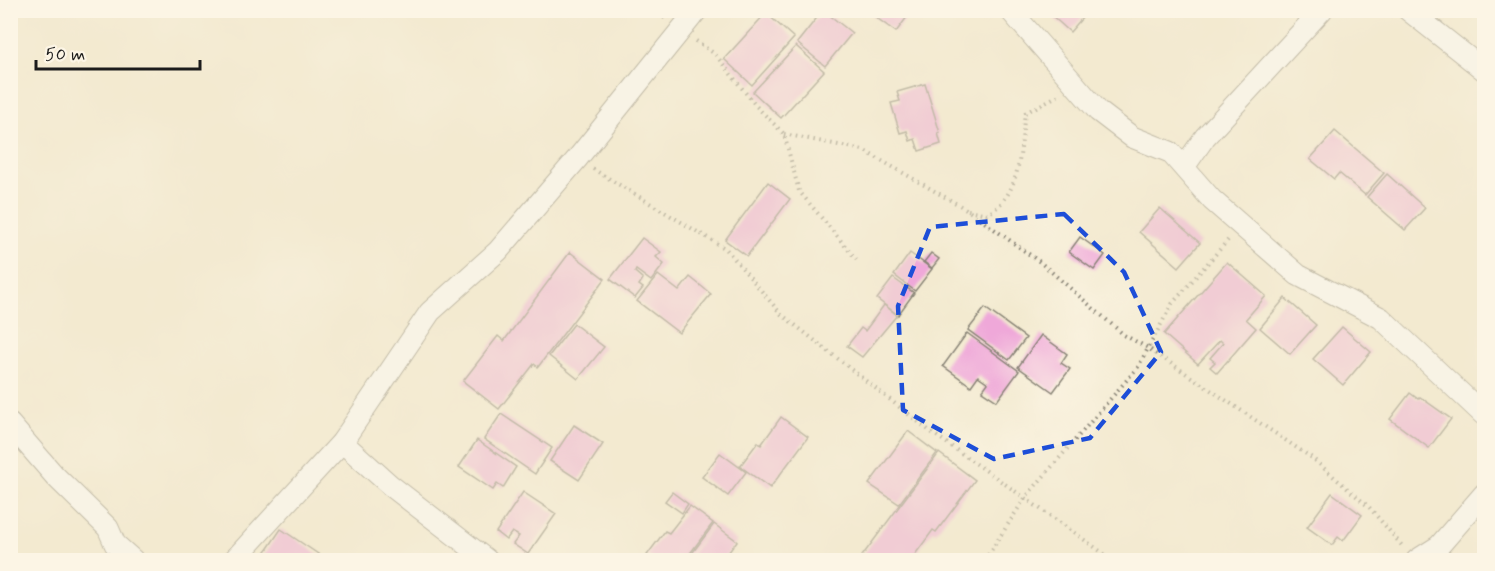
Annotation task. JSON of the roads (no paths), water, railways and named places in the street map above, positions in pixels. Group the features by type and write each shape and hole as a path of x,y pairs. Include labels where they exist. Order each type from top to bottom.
{"street":[{"path":"234,561 342,442 430,312 498,251 577,159 697,10"},
{"path":"1010,10 1098,111 1132,137 1170,152 1212,200 1298,275 1381,318 1485,415"},
{"path":"1184,167 1205,137 1322,10"},
{"path":"1407,10 1485,70"},
{"path":"10,424 55,476 108,528 115,544 133,561"},
{"path":"342,442 390,485 487,561"},
{"path":"1412,556 1439,546 1485,494"}]}
